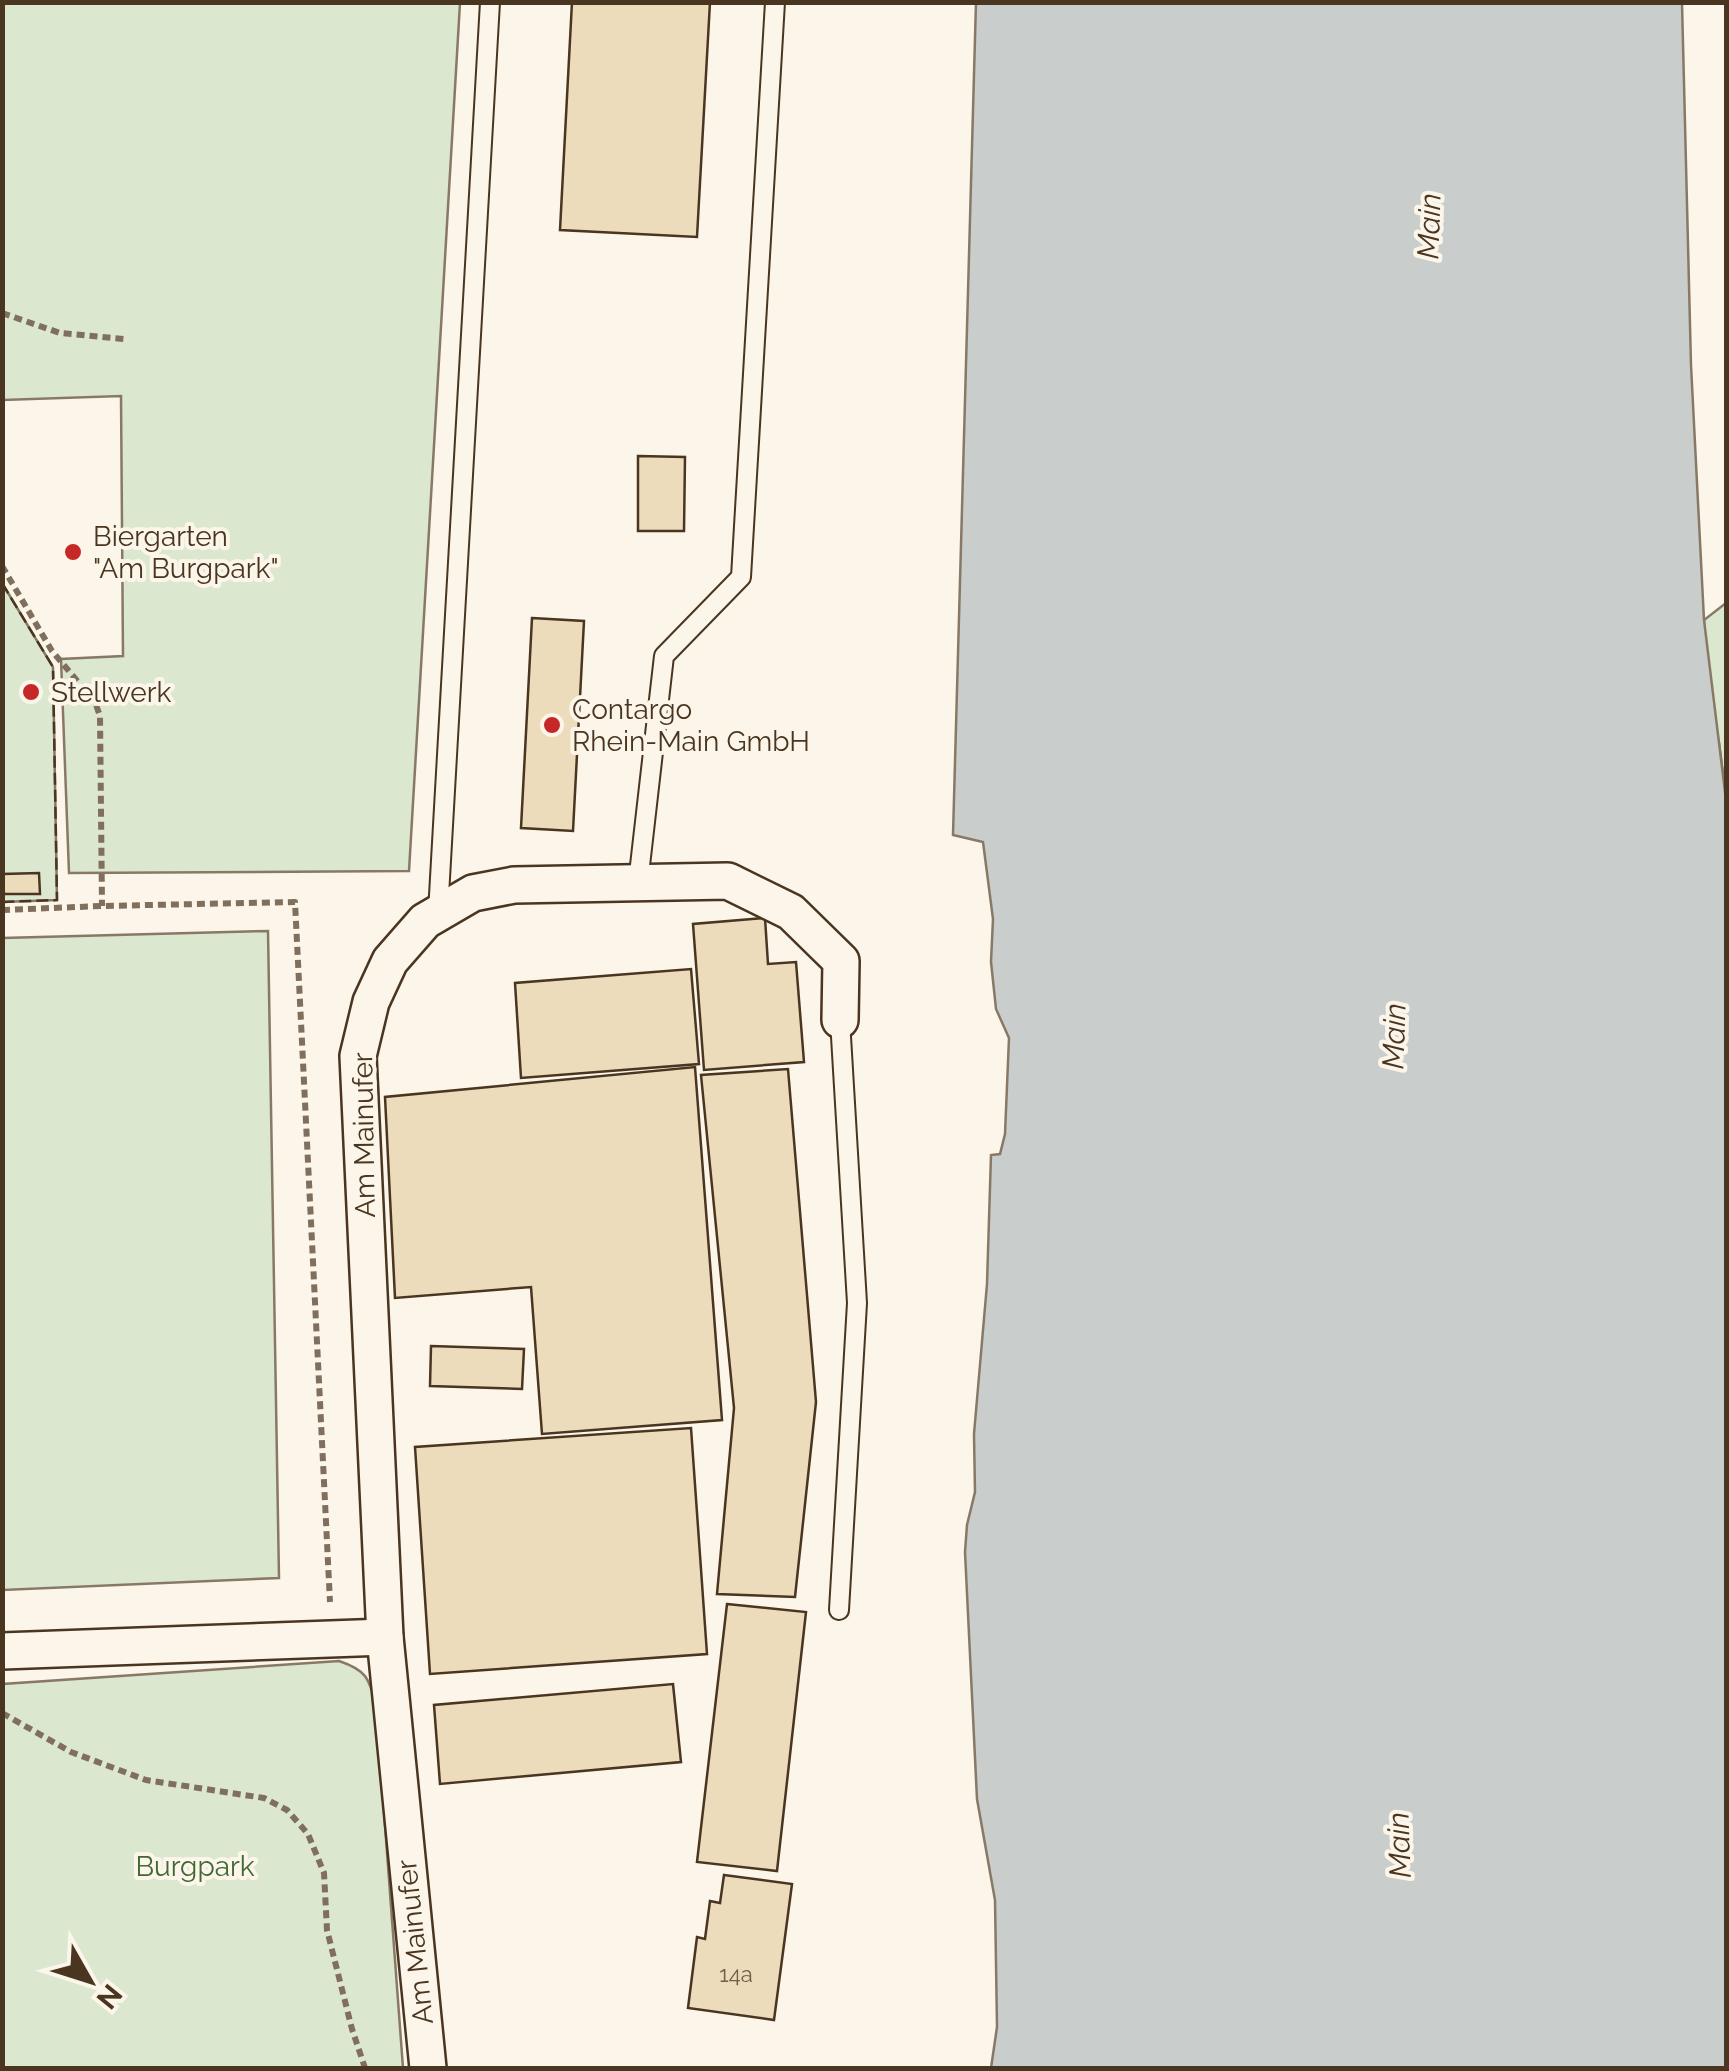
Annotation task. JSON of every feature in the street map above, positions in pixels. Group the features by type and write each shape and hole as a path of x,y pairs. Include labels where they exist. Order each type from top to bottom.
{"street":[{"name":"Am Mainufer","path":"428,2068 385,1637 358,1056 371,1002 390,961 425,921 473,893 514,886 728,881 791,912 840,961 840,1020"},
{"path":"2,1650 385,1637"}],"lane":[{"path":"438,914 490,2"},
{"path":"638,883 664,656 741,578 776,2"},
{"path":"839,1610 857,1303 840,1020"}],"path":[{"path":"2,313 60,333 124,339"},
{"path":"2,566 52,652 95,702 100,716 102,906"},
{"path":"2,910 295,902 330,1616"},
{"path":"2,1713 71,1752 146,1780 264,1798 287,1810 308,1834 324,1873 328,1930 365,2068"}],"green space":[{"path":"2,3 460,3 409,871 69,873 61,659 123,656 121,396 3,400"},
{"path":"2,583 53,667 57,900 3,902"},
{"path":"1726,603 1726,797 1704,669 1704,620"},
{"path":"268,931 279,1578 3,1590 3,938"},
{"name":"Burgpark","path":"339,1661 365,1676 376,1704 403,2068 3,2068 3,1684"}],"water":[{"name":"Main","path":"976,2 1682,3 1691,365 1704,620 1726,800 1726,2068 991,2068 997,2027 995,1900 977,1799 965,1552 975,1492 974,1434 987,1284 991,1155 1000,1154 1005,1134 1009,1038 996,1009 991,962 993,919 983,842 953,835"}],"building":[{"path":"572,2 710,2 697,237 560,230"},
{"path":"638,456 685,457 684,531 638,531"},
{"name":"Contargo Rhein-Main GmbH","path":"532,618 584,621 573,831 521,828"},
{"path":"39,873 40,894 4,894 3,874"},
{"path":"765,918 768,964 796,962 804,1062 704,1070 693,924"},
{"path":"691,969 699,1064 521,1078 515,983"},
{"path":"695,1067 722,1420 542,1434 531,1287 395,1298 385,1097"},
{"path":"788,1069 816,1402 795,1597 717,1594 734,1408 701,1075"},
{"path":"431,1346 524,1349 522,1389 430,1386"},
{"path":"691,1428 707,1654 430,1674 415,1447"},
{"path":"727,1604 806,1612 777,1871 697,1862"},
{"path":"673,1684 681,1762 440,1784 434,1705"},
{"path":"724,1875 792,1884 774,2020 688,2008 697,1937 705,1939 710,1901 720,1903"}],"fence":[{"path":"2,583 53,667 57,900 2,902"}],"place":[{"name":"Biergarten \"Am Burgpark\"","path":"73,552"},
{"name":"Stellwerk","path":"31,692"},
{"name":"Contargo Rhein-Main GmbH","path":"552,725"}]}
